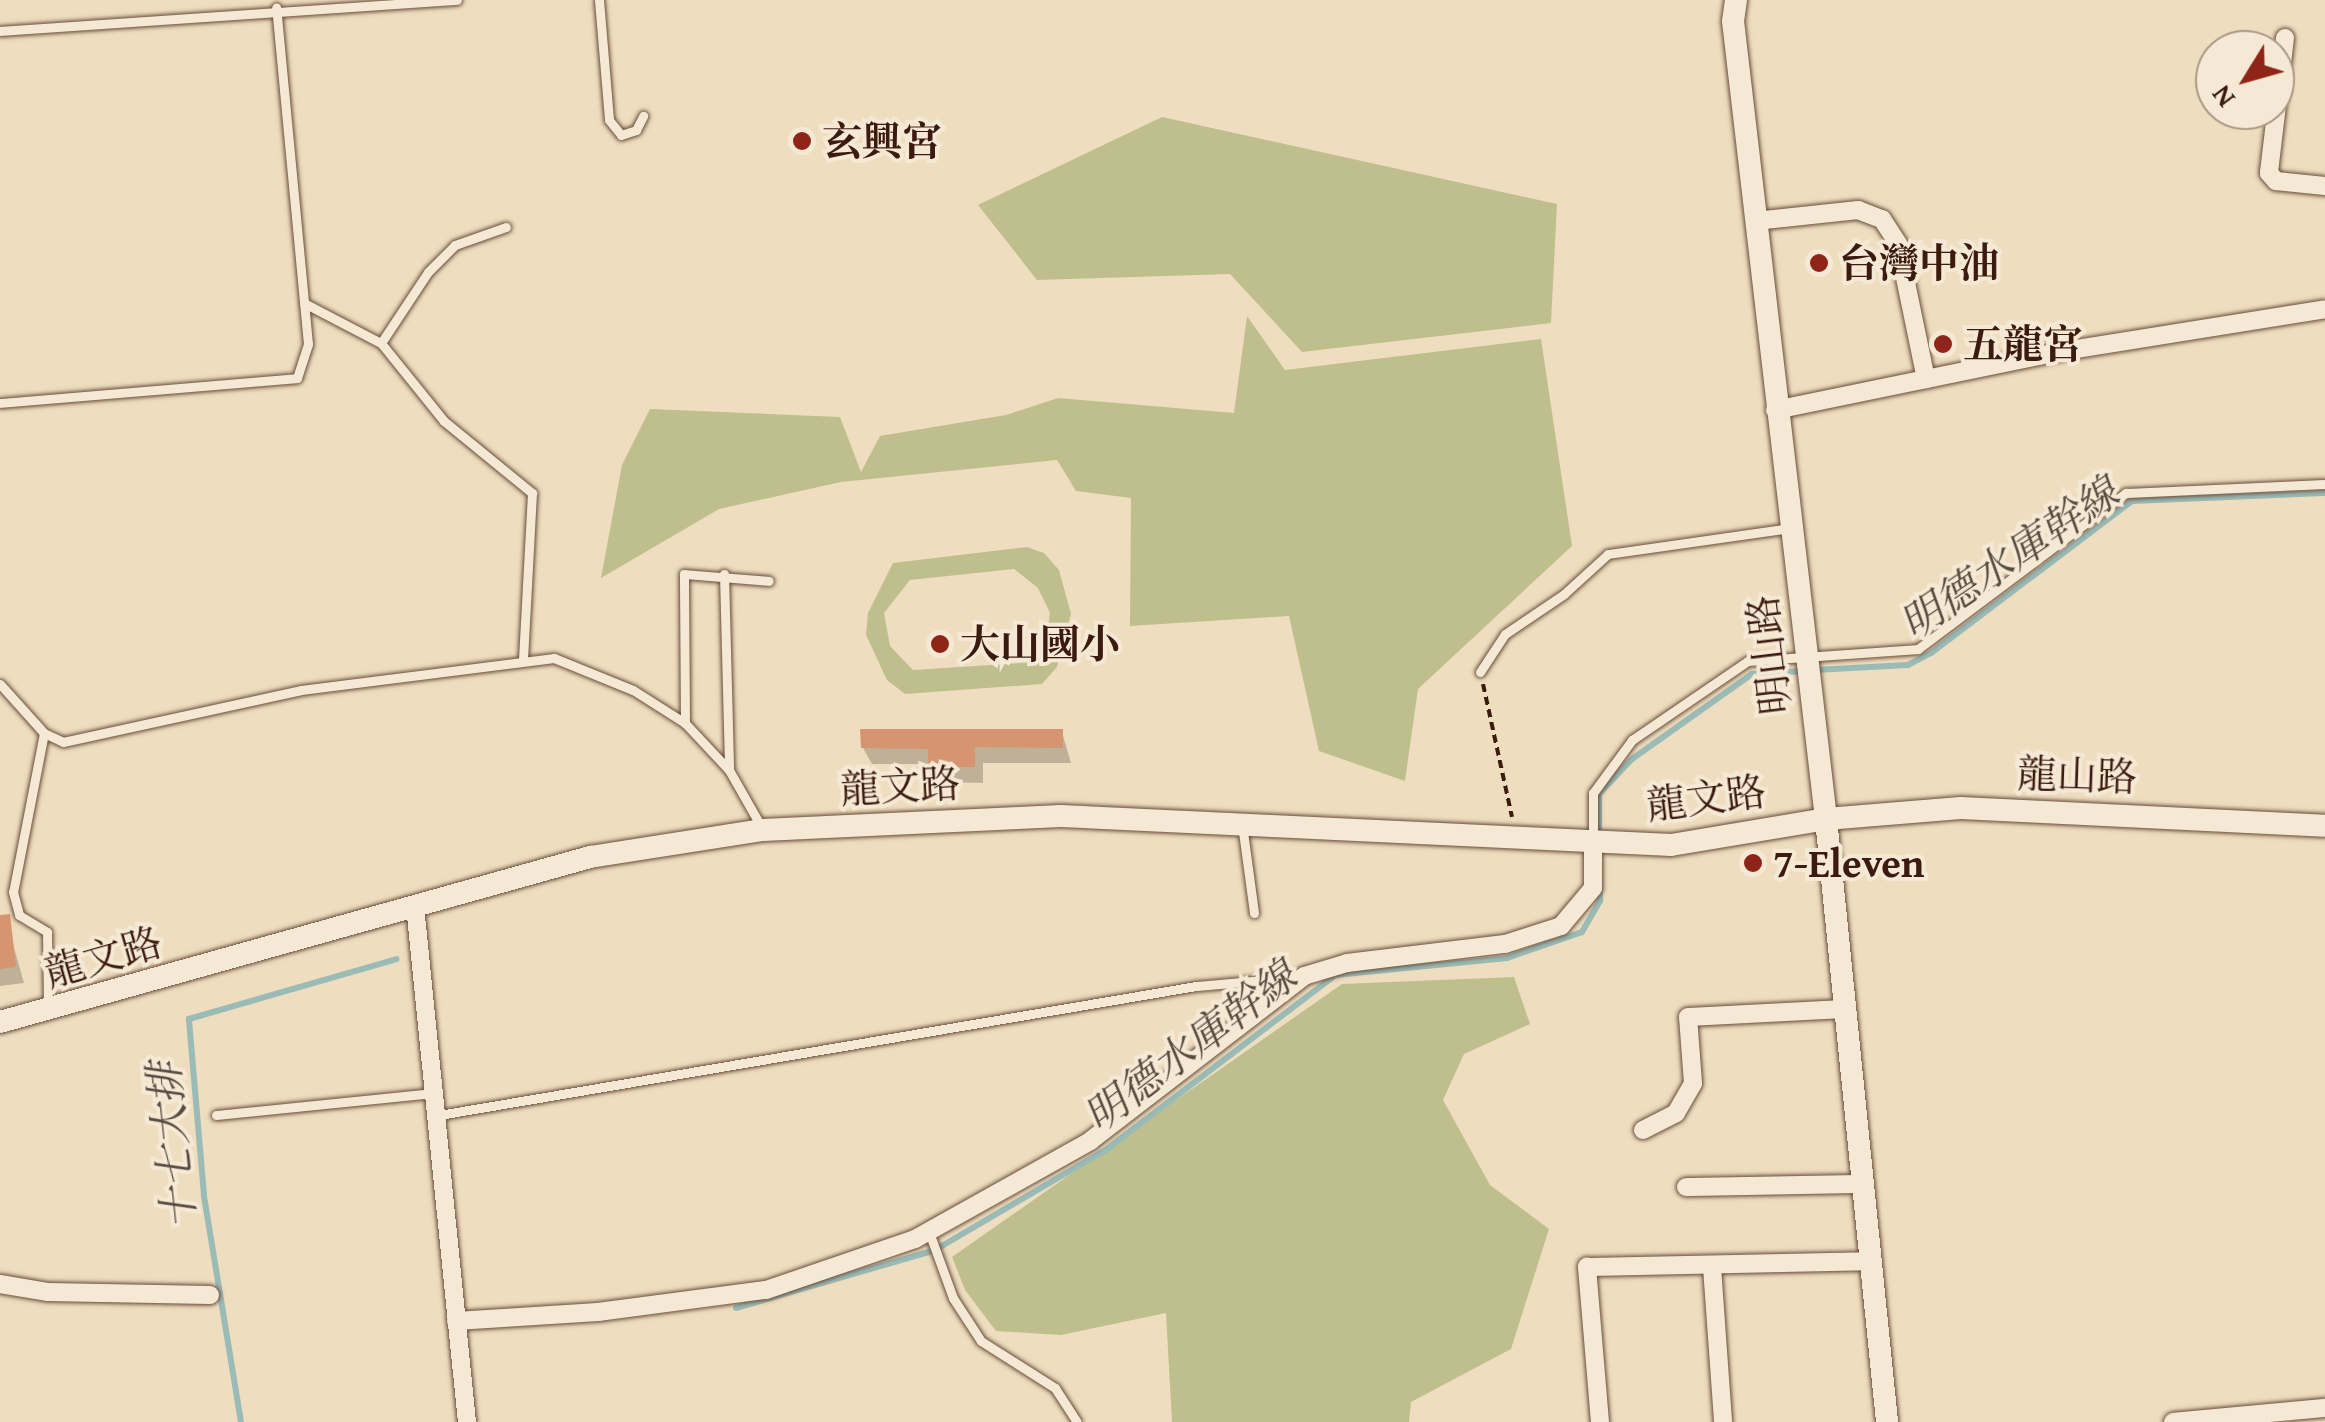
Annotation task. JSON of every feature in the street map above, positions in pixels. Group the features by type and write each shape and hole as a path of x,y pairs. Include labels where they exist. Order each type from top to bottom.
{"street":[{"name":"明山路","path":"1736,0 1754,221 1826,820 1887,1422"},
{"path":"2274,130 2269,172 2276,181 2325,186"},
{"path":"1754,221 1858,210 1882,219 1898,244 1926,379"},
{"path":"1775,410 1926,379 2325,309"},
{"name":"龍山路","path":"1826,820 1961,808 2325,826"},
{"name":"龍文路","path":"0,1022 590,858 763,830 1061,816 1241,822 1517,841 1672,845 1826,820"},
{"path":"456,1321 598,1312 766,1290 931,1236 1090,1140 1304,976 1347,964 1504,944 1560,926 1594,888 1599,844"},
{"path":"415,906 467,1422"},
{"path":"1644,1130 1676,1112 1692,1084 1688,1018 1845,1009"},
{"path":"1686,1187 1862,1184"},
{"path":"1600,1422 1587,1268 1870,1261"},
{"path":"1712,1267 1723,1422"},
{"path":"0,1284 210,1295"},
{"path":"2173,1422 2325,1408"}],"lane":[{"path":"0,32 276,8 457,0"},
{"path":"599,0 609,120 621,136 636,130 643,116"},
{"path":"0,403 290,384 308,344 276,8"},
{"path":"381,342 428,272 455,245 506,226"},
{"path":"304,303 381,342 444,421 532,494 524,659"},
{"path":"1599,844 1594,793 1632,740 1748,661 1773,654 1808,667 1918,649 2126,493 2325,484"},
{"path":"1480,672 1504,634 1564,594 1608,554 1790,528"},
{"path":"685,723 684,574 724,574 769,581"},
{"path":"724,574 730,770"},
{"path":"0,684 44,733 62,742 90,740 301,690 524,659 578,664 685,723 730,770 763,830"},
{"path":"44,733 13,892 19,916 47,932 48,1011"},
{"path":"1241,822 1254,913"},
{"path":"439,1115 1196,986 1304,976"},
{"path":"216,1115 436,1092"},
{"path":"931,1236 953,1298 981,1341 1054,1388 1077,1422"}],"path":[{"path":"1480,672 1517,841"}],"green space":[{"path":"1162,117 1557,204 1551,323 1302,352 1230,274 1037,280 978,205"},
{"path":"1247,316 1285,370 1541,339 1572,546 1418,689 1405,781 1319,751 1289,616 1130,626 1131,498 1076,491 1057,460 841,482 719,509 601,578 622,465 650,409 840,417 861,472 880,436 1006,415 1058,398 1234,413"},
{"path":"1027,547 1044,553 1059,570 1071,614 1057,667 1042,684 905,694 887,680 866,635 868,613 893,563","holes":["1014,569 1038,588 1050,613 1045,651 1036,662 913,670 890,646 884,613 910,580"]},
{"path":"1514,977 1530,1024 1464,1054 1443,1100 1490,1185 1549,1229 1511,1349 1411,1402 1409,1422 1172,1422 1166,1313 1061,1335 996,1331 965,1290 952,1257 1342,984"}],"building":[{"path":"860,729 1063,729 1063,748 975,747 975,767 928,767 928,749 861,748"},
{"path":"10,914 16,967 0,969 0,915"}],"waterway":[{"name":"明德水庫幹線","path":"1815,670 1908,665 1931,653 2132,501 2325,493"},
{"name":"明德水庫幹線","path":"1599,835 1599,794 1632,759 1752,674 1803,671"},
{"name":"明德水庫幹線","path":"736,1308 935,1250 1107,1149 1335,975 1507,958 1582,932 1600,901 1600,888"},
{"name":"十七大排","path":"241,1422 204,1195 189,1019 397,959"}],"place":[{"name":"玄興宮","path":"802,141"},
{"name":"台灣中油","path":"1819,263"},
{"name":"五龍宮","path":"1943,344"},
{"name":"大山國小","path":"940,644"},
{"name":"7-Eleven","path":"1753,863"}]}
